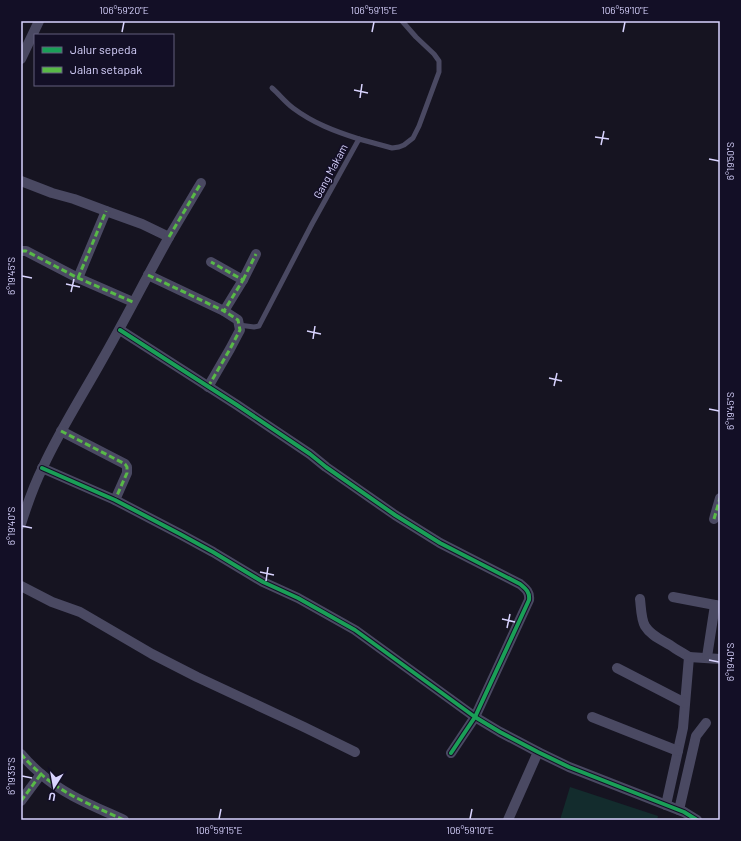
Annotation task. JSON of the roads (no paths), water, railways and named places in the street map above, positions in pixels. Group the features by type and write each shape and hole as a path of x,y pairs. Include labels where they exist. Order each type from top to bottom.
{"street":[{"path":"21,59 39,21"},
{"path":"21,181 142,224 169,237"},
{"path":"21,524 42,468 61,431 120,330 148,275 201,183"},
{"path":"78,278 106,211"},
{"path":"21,251 26,251 78,278 134,302"},
{"path":"224,311 256,254"},
{"path":"211,262 242,280"},
{"path":"148,275 224,311 238,320 240,330 208,387"},
{"path":"120,330 310,454 326,467 395,515 440,543 520,584 526,589 530,595 530,600 475,717 451,753"},
{"path":"61,431 125,464 127,467 127,473 115,500"},
{"path":"42,468 115,500 213,552 263,582 298,598 355,630 475,717 538,752 569,767 684,812 697,820"},
{"path":"714,520 720,498"},
{"path":"21,586 52,602 80,612 152,654 197,677 355,752"},
{"path":"672,597 718,606 707,658"},
{"path":"640,599 641,614 644,625 655,637 689,657 720,659"},
{"path":"666,805 683,728 689,657"},
{"path":"617,668 685,703"},
{"path":"592,717 678,751"},
{"path":"679,810 696,736 706,723"},
{"path":"508,820 538,752"},
{"path":"21,754 41,774 56,786 77,798 124,820"},
{"path":"21,802 41,774"}],"lane":[{"name":"Gang Makam","path":"239,325 259,326 358,139 392,148 404,145 413,138 422,119 439,72 439,62 434,54 402,21"},
{"path":"272,88 292,107 320,125 338,133 358,139"}]}
